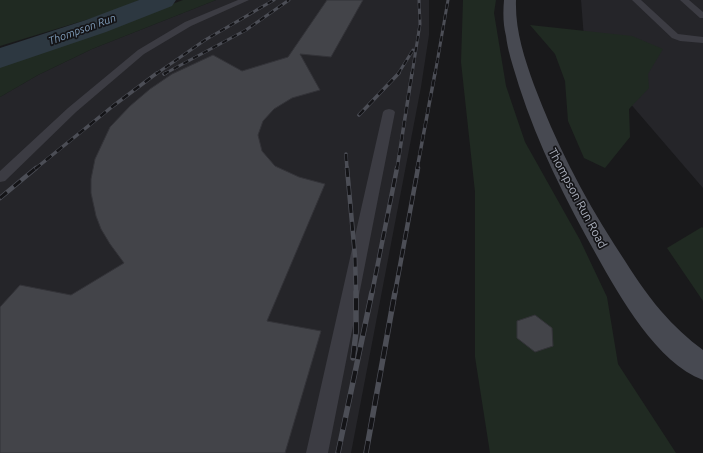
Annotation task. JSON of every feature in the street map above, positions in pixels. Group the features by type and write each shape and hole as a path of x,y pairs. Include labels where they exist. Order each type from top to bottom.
{"street":[{"name":"Thompson Run Road","path":"510,0 510,35 530,97 546,139 581,208 630,292 661,331 703,367"}],"lane":[{"path":"0,178 72,110 141,52 188,24 245,0"},
{"path":"636,0 675,36 680,38 703,40"},
{"path":"684,0 703,16"},
{"path":"317,453 389,112"}],"shaded area":[{"path":"0,0 139,0 112,12 0,46"},
{"path":"183,0 216,0 92,49 38,75 0,97 0,66 76,40"},
{"path":"216,0 429,0 429,35 421,87 351,453 0,453 0,97 38,75 92,49"},
{"path":"463,0 496,0 494,13 506,86 525,142 580,240 607,297 618,364 676,453 490,453 475,357 475,192 461,62"},
{"path":"581,0 703,0 703,188 585,51"},
{"path":"530,25 632,36 663,49 648,74 649,88 629,109 630,137 605,168 584,158 568,121 565,81 555,54"},
{"path":"702,227 703,228 703,301 667,248"}],"building":[{"path":"327,0 363,0 331,57 300,54 320,90 292,98 274,109 263,121 258,135 262,151 275,166 299,177 325,184 267,321 321,331 285,453 0,453 0,307 20,285 71,295 124,263 101,229 96,216 91,193 91,179 95,159 110,127 130,106 150,89 172,74 213,55 242,71 288,57"},
{"path":"535,315 552,328 553,346 535,352 517,338 517,321"}],"waterway":[{"name":"Thompson Run","path":"0,58 96,26 163,0"}],"railway":[{"path":"156,74 205,40 274,0"},
{"path":"166,73 164,74 246,30 289,0"},
{"path":"412,74 420,24 419,0"},
{"path":"435,74 448,0"},
{"path":"398,74 413,50"},
{"path":"35,169 113,106 157,73"},
{"path":"359,115 399,73"},
{"path":"397,169 412,73"},
{"path":"417,169 435,73"},
{"path":"346,154 347,169"},
{"path":"0,198 36,168"},
{"path":"347,168 355,256 356,293"},
{"path":"372,293 397,168"},
{"path":"395,293 418,168"},
{"path":"338,453 372,292"},
{"path":"366,453 395,292"},
{"path":"353,358 356,332 356,293"}]}
